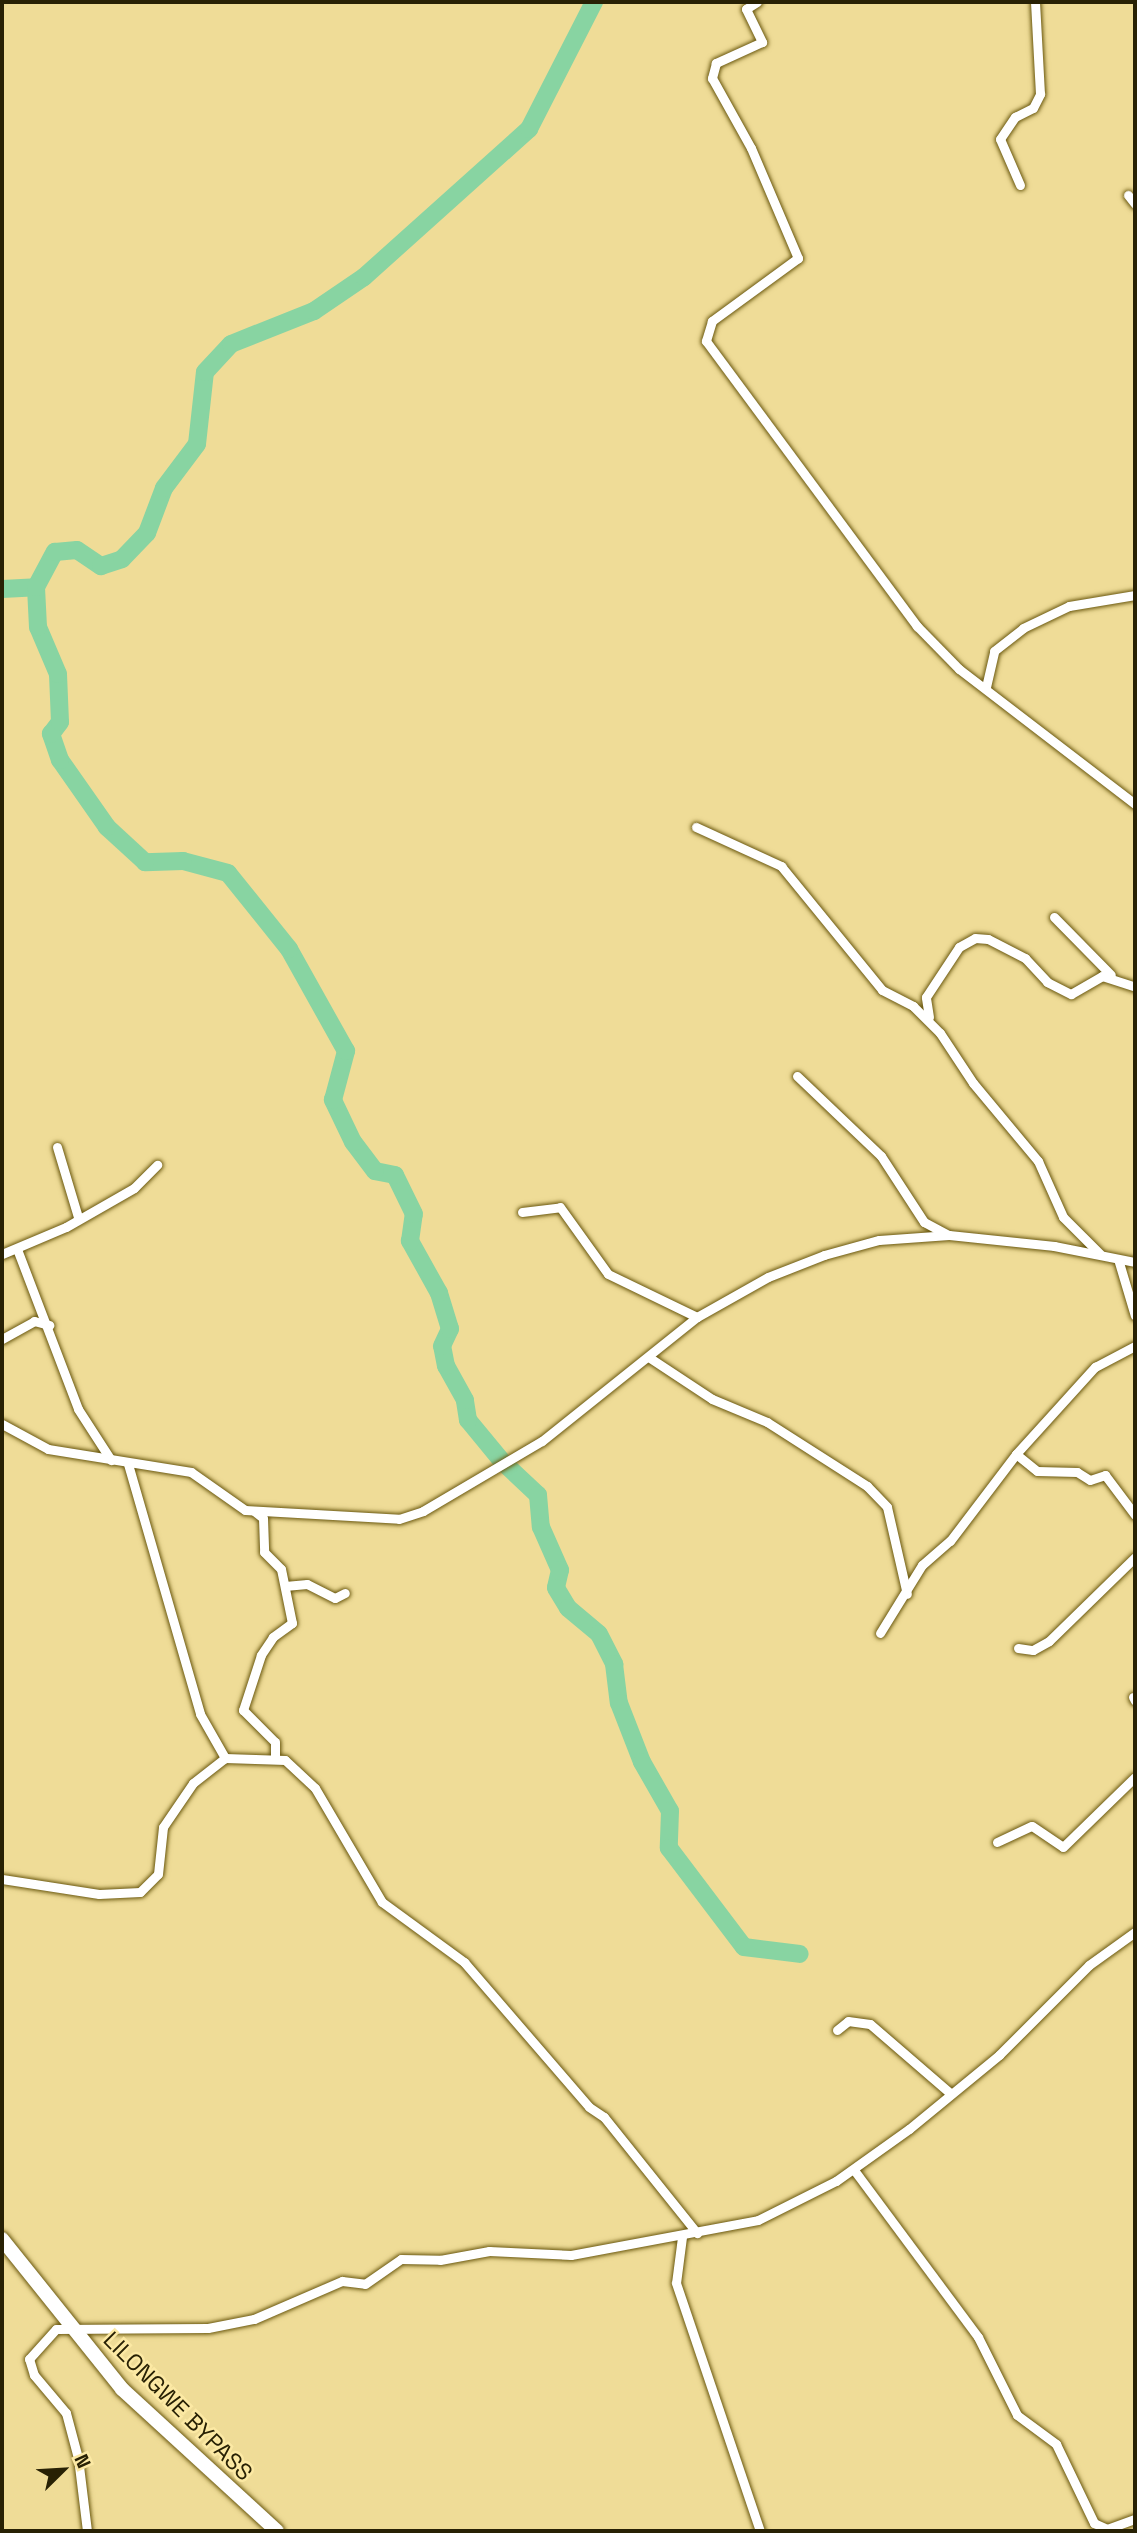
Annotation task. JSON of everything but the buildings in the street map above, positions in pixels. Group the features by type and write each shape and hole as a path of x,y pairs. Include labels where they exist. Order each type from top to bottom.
{"main road":[{"name":"LILONGWE BYPASS","path":"2,2239 7,2253 71,2329 180,2446 277,2531"}],"street":[{"path":"757,2 746,9 762,42 716,63 712,78 751,148 798,257 712,321 706,341 889,594 959,669 986,687 1135,804"},
{"path":"1020,185 1000,139 1015,117 1033,108 1040,93 1035,2"},
{"path":"1128,195 1135,204"},
{"path":"986,687 993,651 1023,628 1069,606 1135,595"},
{"path":"696,827 781,866 882,990 913,1006 940,1033"},
{"path":"1054,917 1111,975 1135,987"},
{"path":"1102,1256 1063,1217 1038,1161 925,1011 926,997 959,947 975,938 988,939 1025,958 1047,982 1072,994 1111,975"},
{"path":"797,1076 881,1156 924,1222 949,1235"},
{"path":"57,1147 78,1217"},
{"path":"2,1255 134,1188 157,1165"},
{"path":"522,1212 560,1207 608,1274 697,1317"},
{"path":"2,1424 48,1449 128,1464 191,1472 237,1506 254,1511 412,1517 542,1441 650,1358 697,1317 768,1277 824,1255 879,1240 949,1235 1135,1262"},
{"path":"17,1249 49,1325 78,1409 111,1460"},
{"path":"1118,1259 1135,1316"},
{"path":"2,1339 34,1321 49,1325"},
{"path":"880,1633 907,1594 922,1565 950,1541 1016,1454 1095,1367 1135,1346"},
{"path":"650,1358 712,1399 767,1422 867,1486 887,1507 907,1594"},
{"path":"1016,1454 1037,1471 1077,1472 1090,1480 1105,1475 1135,1515"},
{"path":"128,1464 207,1733 225,1758"},
{"path":"254,1511 263,1518 264,1552 281,1569 292,1623 273,1637 261,1655 243,1710 275,1742 275,1758"},
{"path":"1018,1648 1033,1650 1049,1641 1135,1558"},
{"path":"285,1586 307,1584 335,1598 345,1593"},
{"path":"2,1879 99,1894 140,1892 158,1874 163,1827 175,1805 225,1758 275,1758 301,1771 315,1788 382,1902 464,1962 589,2107 604,2117 697,2233"},
{"path":"997,1842 1032,1826 1063,1847 1135,1777"},
{"path":"87,2531 78,2458 65,2413 34,2375 29,2359 55,2329 208,2328 254,2319 342,2281 365,2284 401,2259 440,2260 489,2251 571,2255 682,2237 758,2220 854,2170 999,2055 1089,1965 1135,1932"},
{"path":"837,2030 848,2021 870,2024 950,2094"},
{"path":"854,2170 978,2337 1017,2415 1056,2444 1094,2523 1107,2529 1135,2519"},
{"path":"682,2237 676,2283 760,2531"}],"waterway":[{"path":"501,1460 468,1420 465,1400 446,1366 442,1346 450,1329 439,1293 410,1241 414,1214 395,1175 375,1171 353,1142 333,1100 346,1051 289,949 228,873 183,861 145,862 107,827 60,760 51,734 60,722 58,674 38,627 36,587 55,552 77,550 101,566 122,559 147,533 164,488 197,444 205,372 231,344 314,311 364,277 529,129 594,2"},
{"path":"2,589 36,587"},
{"path":"506,1465 538,1495 541,1527 560,1570 556,1588 568,1608 599,1634 614,1664 619,1703 642,1762 670,1811 669,1848 744,1947 800,1954"}]}
